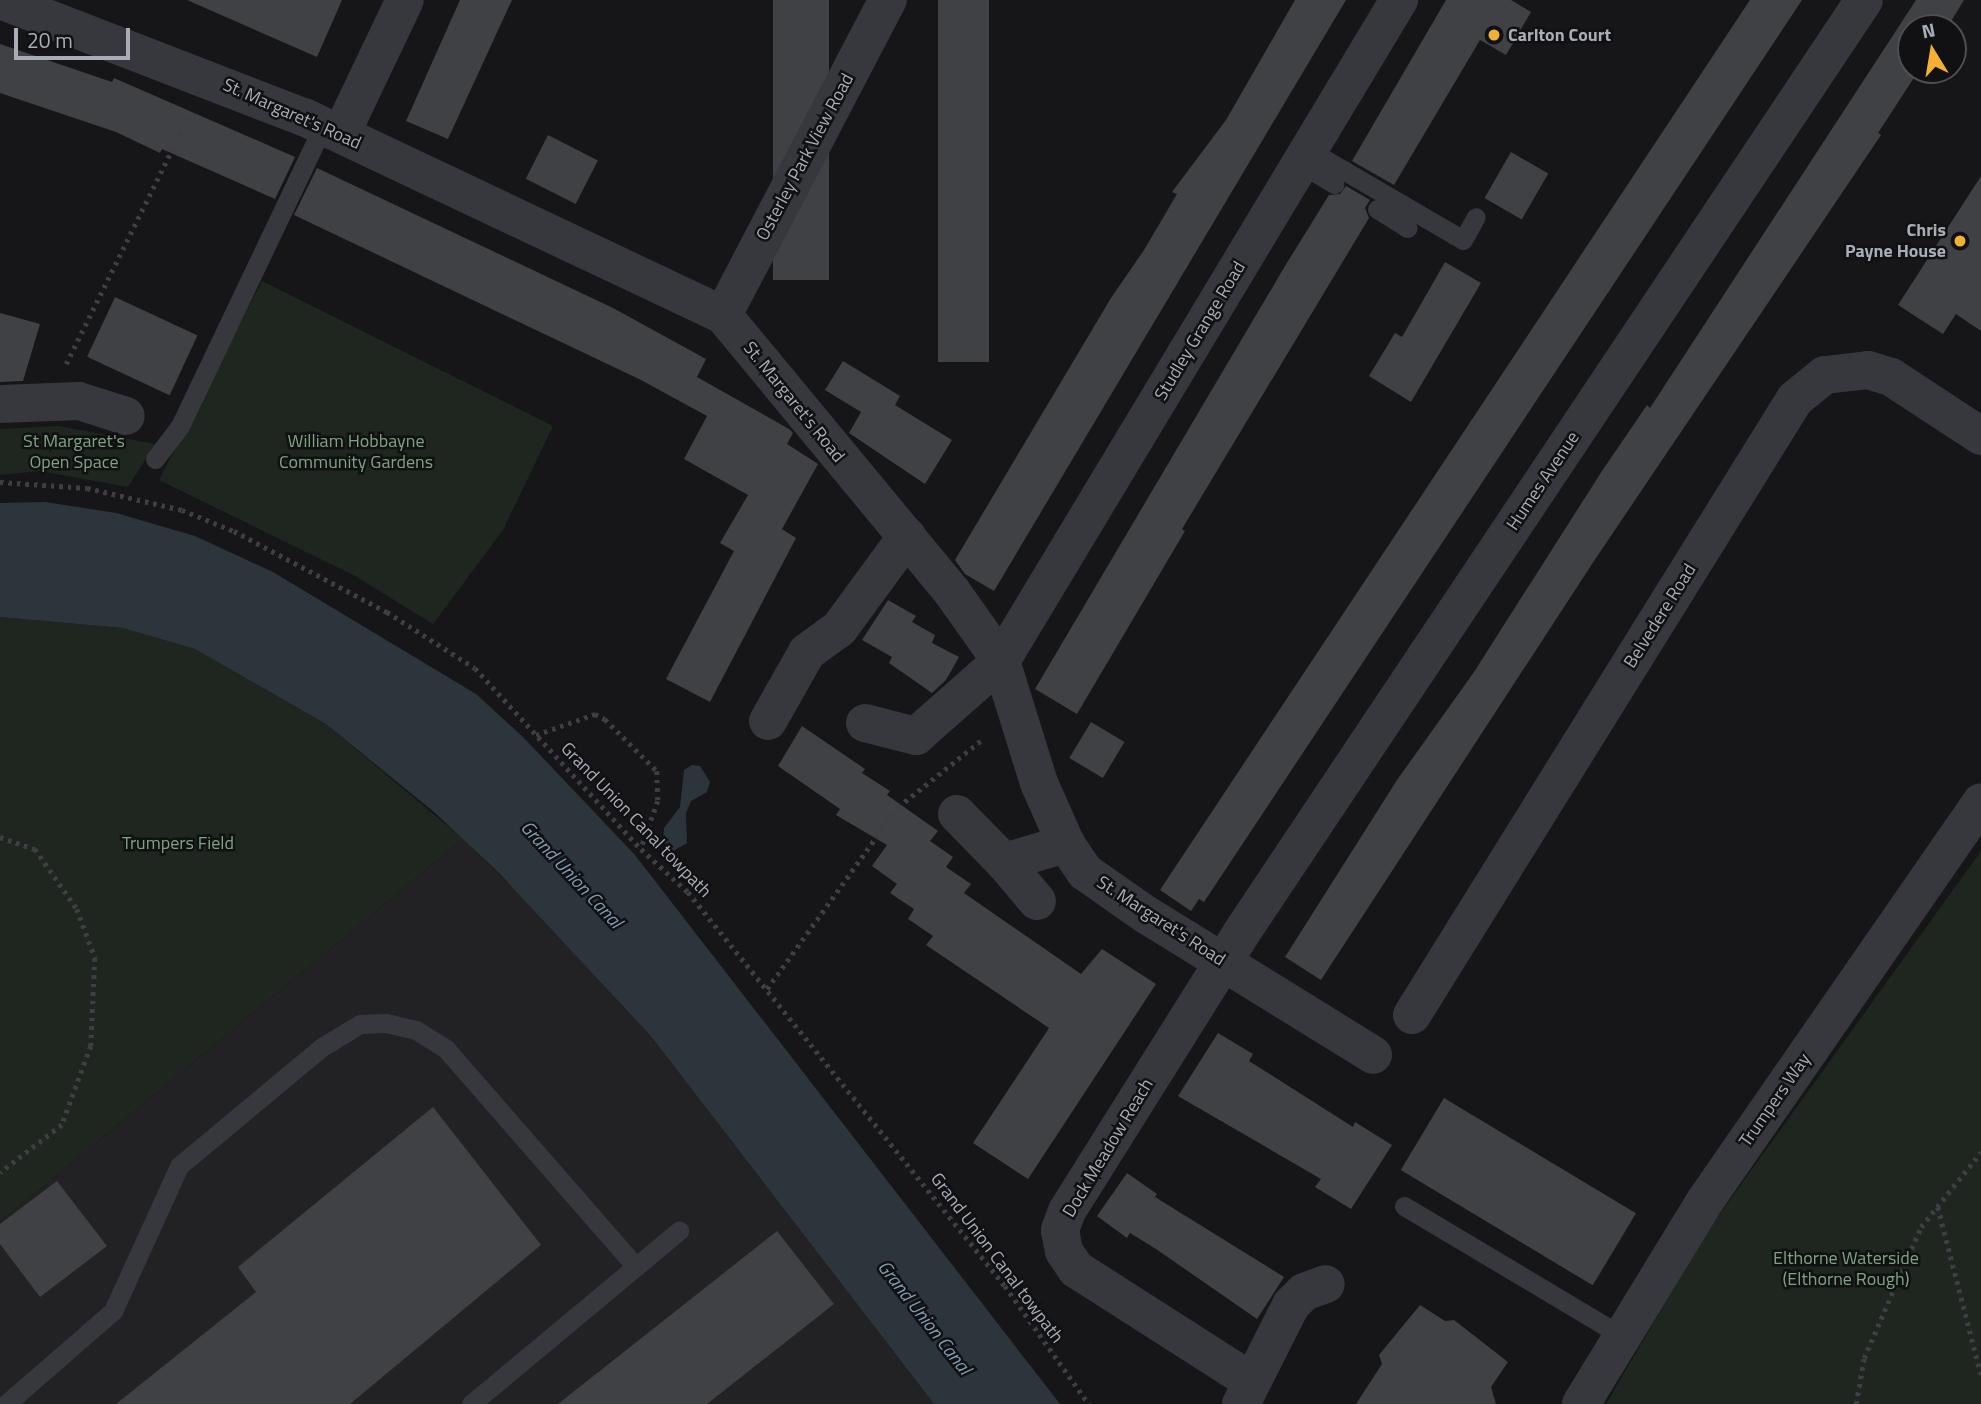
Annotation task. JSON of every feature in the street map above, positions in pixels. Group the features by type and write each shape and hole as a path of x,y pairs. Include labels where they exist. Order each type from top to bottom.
{"street":[{"name":"St. Margaret's Road","path":"0,0 209,77 332,130 723,315 907,536 1001,662 1039,783 1066,844 1085,872 1144,915 1373,1055"},
{"path":"332,130 405,0"},
{"name":"Osterley Park View Road","path":"723,315 888,0"},
{"name":"Studley Grange Road","path":"866,723 916,736 1001,662 1399,0"},
{"name":"Humes Avenue","path":"1224,962 1864,0"},
{"name":"Belvedere Road","path":"1412,1015 1794,399 1825,375 1868,370 1891,377 1981,436"},
{"path":"0,404 48,400 79,401 126,416"},
{"path":"768,721 807,652 839,629 907,536"},
{"name":"Trumpers Way","path":"1581,1404 1705,1201 1981,802"},
{"path":"957,814 1004,862 1037,901"},
{"path":"1004,862 1066,844"},
{"name":"Dock Meadow Reach","path":"1224,962 1067,1211 1060,1230 1064,1251 1076,1269 1246,1392 1291,1305 1304,1292 1326,1284"}],"lane":[{"path":"155,459 180,426 332,130"},
{"path":"1305,157 1334,184"},
{"path":"1305,157 1463,240 1476,217"},
{"path":"1377,209 1408,228"},
{"path":"6,1404 113,1311 179,1167 323,1047 360,1024 386,1023 416,1030 446,1049 636,1267"},
{"path":"1404,1206 1622,1336"},
{"path":"471,1404 679,1231"}],"path":[{"path":"48,400 209,77"},
{"name":"Grand Union Canal towpath","path":"0,482 87,488 182,510 234,531 387,612 475,668 641,849 688,892 1005,1286 1089,1404"},
{"path":"536,735 595,714 605,719 657,771 658,801 641,849"},
{"path":"767,989 898,807 990,733"},
{"path":"0,837 35,849 77,909 95,958 91,1046 62,1125 0,1173"},
{"path":"1856,1404 1864,1357 1921,1227 1981,1152"},
{"path":"1937,1206 1981,1375"}],"shaded area":[{"path":"463,839 551,925 650,1035 934,1404 0,1404 0,1222"}],"green space":[{"name":"William Hobbayne Community Gardens","path":"262,281 553,426 503,530 433,624 355,576 159,480"},
{"name":"St Margaret's Open Space","path":"59,426 155,444 128,487 40,471 0,475 0,429"},
{"name":"Trumpers Field","path":"0,617 123,628 195,649 326,724 463,839 0,1222"},
{"name":"Elthorne Waterside (Elthorne Rough)","path":"1981,851 1981,1404 1606,1404 1704,1236"}],"water":[{"name":"Grand Union Canal","path":"45,502 116,513 195,536 273,572 476,694 524,738 635,855 1060,1404 934,1404 650,1035 498,872 434,812 326,724 195,649 123,628 0,617 0,503"},
{"path":"692,765 700,766 710,782 707,792 691,801 686,813 687,843 673,851 663,842 664,828 680,807 684,770"}],"building":[{"path":"187,0 342,0 317,57"},
{"path":"460,0 512,0 448,139 406,121"},
{"path":"773,0 829,0 829,280 773,280"},
{"path":"938,0 989,0 989,362 938,362"},
{"path":"1295,0 1346,0 994,591 965,574 955,560 1111,298 1144,250 1177,194 1172,192 1226,120"},
{"path":"1446,0 1511,0 1531,12 1506,55 1480,40 1394,185 1352,161"},
{"path":"1750,0 1802,0 1204,902 1199,899 1191,911 1160,890"},
{"path":"1916,0 1964,0 1956,14 1907,14"},
{"path":"1897,29 1897,84 1910,84 1878,133 1881,135 1592,564 1321,980 1285,957 1397,780 1474,672 1602,471 1647,405 1650,408"},
{"path":"0,44 112,82 114,78 295,157 275,199 162,149 160,153 116,132 0,93"},
{"path":"548,135 598,160 576,204 526,179"},
{"path":"1511,152 1548,174 1522,219 1484,198"},
{"path":"317,168 613,308 706,359 697,377 789,429 793,433 787,444 818,464 782,529 796,538 710,702 666,679 734,551 720,543 748,495 684,459 707,416 639,379 294,215"},
{"name":"Chris Payne House","path":"1981,176 1981,331 1956,314 1943,334 1898,305"},
{"path":"1346,186 1370,200 1365,208 1369,218 1182,529 1185,531 1077,714 1035,689 1285,266 1329,195 1340,194"},
{"path":"1445,262 1481,283 1411,402 1369,376 1395,333 1402,337"},
{"path":"115,297 197,335 170,395 87,357"},
{"path":"0,313 40,324 23,381 0,382"},
{"path":"843,361 900,396 895,405 952,440 925,484 849,433 861,412 825,390"},
{"path":"888,600 916,616 912,622 935,635 932,643 959,657 946,680 932,693 889,663 892,657 862,640"},
{"path":"1091,722 1124,742 1103,778 1069,758"},
{"path":"802,726 865,769 862,773 890,791 887,795 938,831 930,841 953,857 946,867 971,884 964,893 1081,974 1102,949 1156,984 1028,1179 973,1143 1049,1028 926,945 933,936 908,919 914,909 890,893 897,884 872,866 887,845 836,815 840,809 778,766"},
{"path":"1218,1033 1253,1054 1249,1061 1353,1127 1355,1122 1392,1145 1351,1209 1315,1187 1321,1179 1178,1096"},
{"path":"1444,1098 1636,1213 1593,1285 1401,1170"},
{"path":"433,1107 541,1245 350,1404 116,1404 256,1292 238,1267"},
{"path":"1127,1173 1157,1194 1155,1197 1284,1277 1257,1319 1156,1249 1130,1233 1127,1238 1097,1216"},
{"path":"57,1181 107,1246 40,1297 0,1244 0,1224"},
{"path":"777,1231 834,1304 707,1404 558,1404"},
{"path":"1420,1305 1445,1321 1454,1320 1508,1362 1491,1387 1496,1404 1356,1404 1382,1364 1379,1355"}],"place":[{"name":"Carlton Court","path":"1494,35"},
{"name":"Chris Payne House","path":"1960,241"}]}
